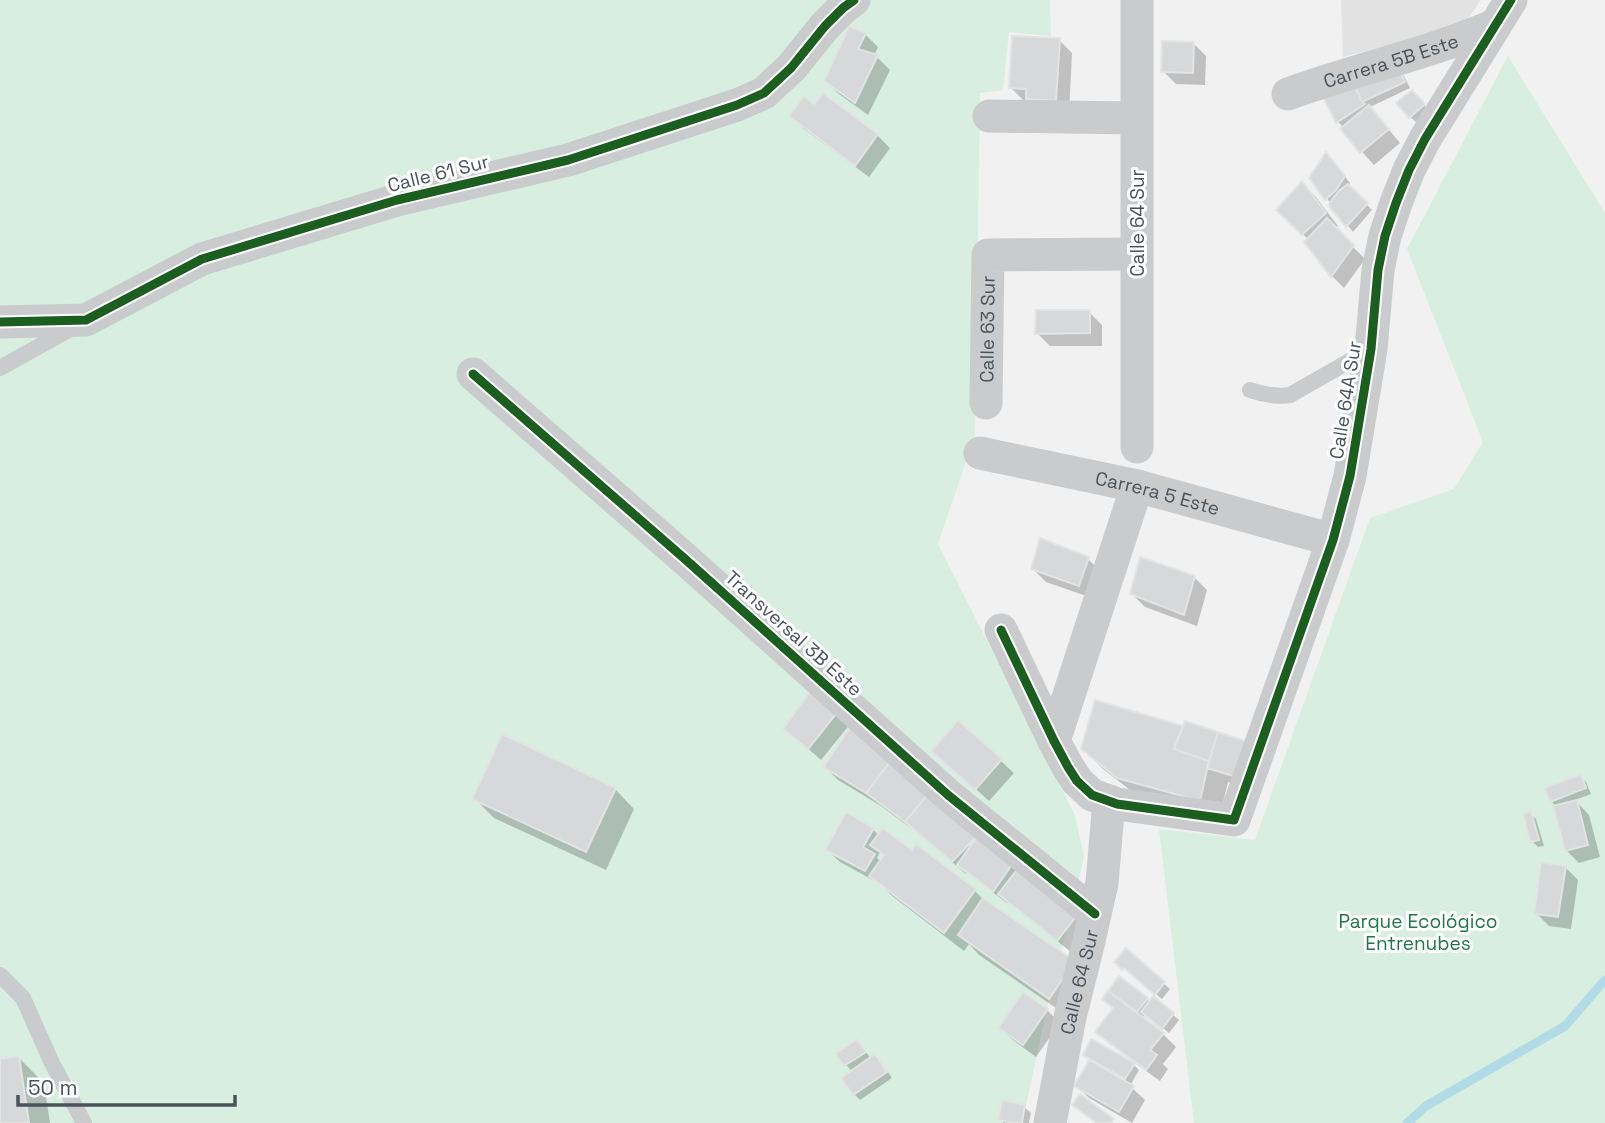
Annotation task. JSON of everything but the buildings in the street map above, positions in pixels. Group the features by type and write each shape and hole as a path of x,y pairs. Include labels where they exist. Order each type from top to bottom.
{"street":[{"name":"Calle 61 Sur","path":"0,322 86,320 202,259 397,201 568,160 737,105 764,93 791,68 825,26 854,0"},
{"name":"Calle 64 Sur","path":"1137,0 1137,447"},
{"name":"Carrera 5B Este","path":"1288,94 1459,41 1502,13"},
{"name":"Calle 64A Sur","path":"1109,801 1234,820 1334,540 1350,476 1371,349 1378,270 1385,236 1409,170 1424,139 1502,13"},
{"path":"989,116 1136,118"},
{"name":"Calle 63 Sur","path":"986,403 988,255 1136,254"},
{"name":"Transversal 3B Este","path":"473,374 685,559 948,796 1095,914"},
{"name":"Carrera 5 Este","path":"980,453 1137,486 1334,540"},
{"path":"1061,754 1137,486"},
{"path":"1001,629 1061,754 1077,780 1092,794 1109,801"},
{"name":"Calle 64 Sur","path":"1050,1123 1072,1006 1101,883 1109,801"}],"lane":[{"path":"0,368 86,320"},
{"path":"1250,390 1277,397 1290,395 1371,349"},
{"path":"0,975 23,998 83,1123"}],"shaded area":[{"path":"1341,0 1481,0 1463,26 1343,57"}],"green space":[{"path":"0,0 1050,0 1051,36 1009,32 1003,90 980,93 975,435 938,544 1075,815 1084,857 1022,1123 0,1123"},
{"name":"Parque Ecológico Entrenubes","path":"1508,56 1605,213 1605,1123 1194,1123 1159,829 1255,840 1370,518 1454,489 1483,442 1407,249"}],"waterway":[{"path":"1407,1123 1426,1106 1565,1026 1605,980"}],"cycle path":[{"path":"0,322 86,320 202,259 397,200 568,160 737,105 764,93 791,68 825,26 854,0"},
{"path":"1001,630 1068,767 1077,781 1092,795 1117,804 1234,820 1333,540 1350,476 1371,349 1378,270 1396,203 1425,139 1511,0"},
{"path":"473,374 685,559 948,795 1095,914"}]}
